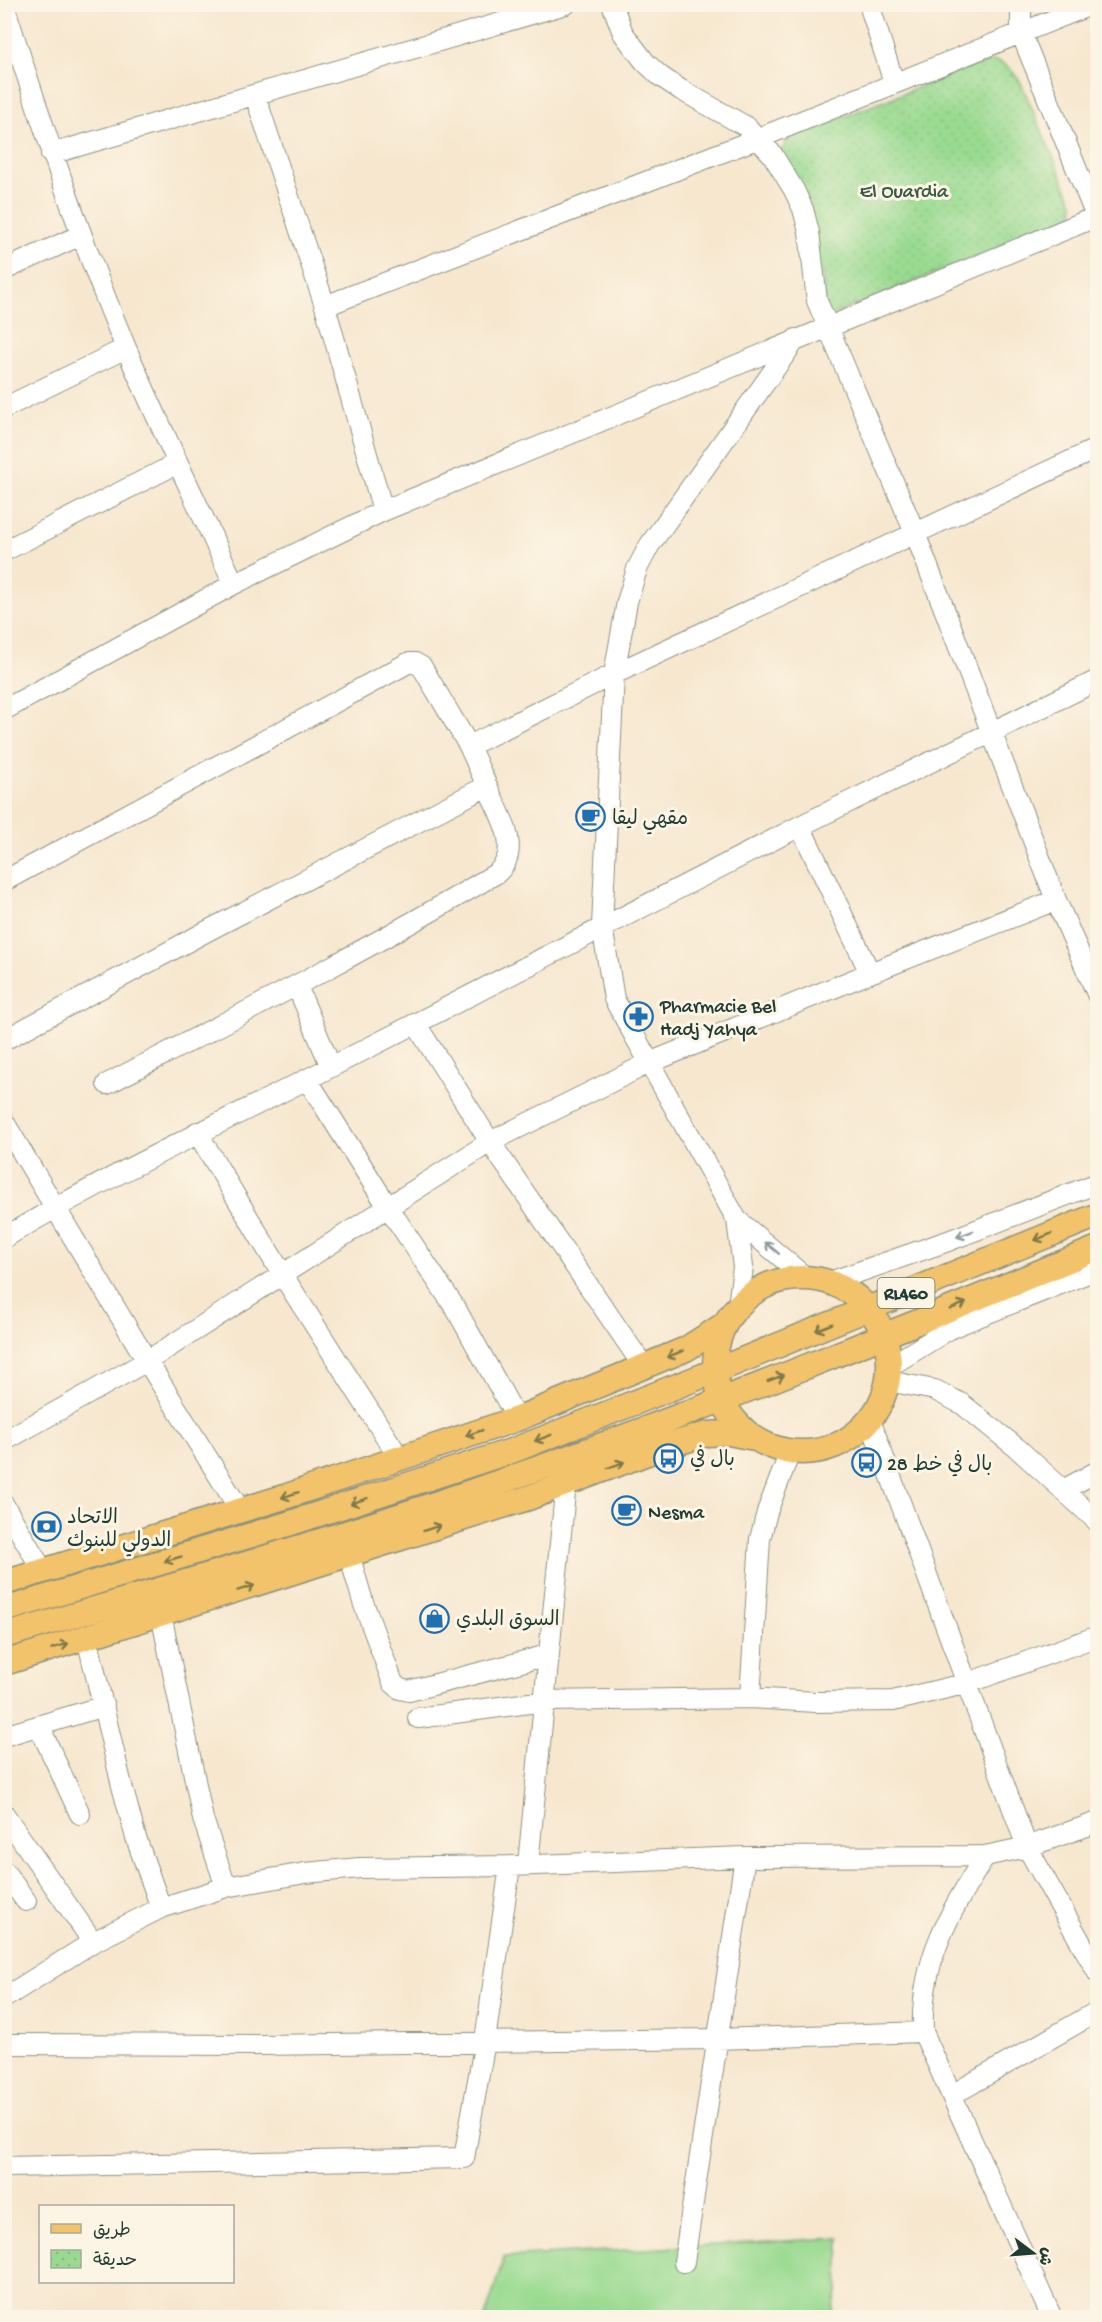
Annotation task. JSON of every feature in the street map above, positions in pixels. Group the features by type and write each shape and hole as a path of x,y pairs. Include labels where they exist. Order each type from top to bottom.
{"main road":[{"name":"RL460","path":"715,1371 1098,1215"},
{"name":"RL460","path":"722,1399 885,1336 1098,1248"},
{"path":"4,1583 400,1459 517,1419 686,1349 732,1315 758,1290 781,1281 818,1280 851,1292 869,1308 885,1336 889,1374 882,1402 870,1420 848,1440 820,1451 790,1452 771,1447 754,1438 735,1421 722,1399 715,1371 717,1347 732,1315"},
{"path":"4,1610 291,1523 514,1450 715,1371"},
{"path":"4,1636 299,1547 521,1475 722,1399"},
{"path":"4,1663 528,1498 663,1447 707,1434 729,1433 754,1438"},
{"path":"4,1605 33,1602"}],"street":[{"path":"51,154 566,4"},
{"path":"612,4 623,33 652,69 681,90 747,127 759,138 784,173 803,210 809,232 817,301 915,533 993,731 1056,900 1098,996"},
{"path":"869,4 894,83"},
{"path":"4,710 234,584 383,511 827,326 1097,218 1022,33 1021,4"},
{"path":"325,306 759,138 1093,4"},
{"path":"4,5 51,154 81,235 126,348 234,584"},
{"path":"255,95 325,306 383,511"},
{"path":"4,270 81,235"},
{"path":"732,1315 743,1267 738,1220 614,999 602,926 614,674 627,602 637,569 649,546 796,339"},
{"path":"4,408 126,348"},
{"path":"469,746 614,674 1098,448"},
{"path":"4,550 178,463"},
{"path":"4,881 408,663 415,663 422,667 469,746 508,834 509,857 504,867 425,917 107,1084"},
{"path":"4,1238 56,1207 197,1132 332,1067 800,826 1098,680"},
{"path":"4,1040 222,923 487,786"},
{"path":"800,826 870,973"},
{"path":"4,1441 147,1360 490,1142 650,1063 1056,900"},
{"path":"297,986 332,1067"},
{"path":"416,1024 490,1142 644,1366"},
{"path":"307,1079 456,1309 517,1419"},
{"path":"4,1122 240,1510"},
{"path":"197,1132 282,1274 400,1459"},
{"path":"738,1220 818,1280 948,1241 1098,1183"},
{"path":"889,1374 953,1327 1098,1269"},
{"path":"889,1374 935,1390 963,1404 1017,1448 1098,1522"},
{"path":"870,1420 1027,1847 1098,1973"},
{"path":"750,1698 760,1539 767,1512 790,1452"},
{"path":"1063,1490 1098,1471"},
{"path":"4,2167 464,2158 484,2041 519,1865 544,1701 566,1484"},
{"path":"4,1505 43,1571"},
{"path":"349,1554 363,1602 393,1683 400,1689 409,1691 548,1655"},
{"path":"161,1614 202,1819 226,1887"},
{"path":"418,1718 544,1701 750,1698 827,1702 893,1701 968,1683 1098,1636"},
{"path":"87,1638 136,1838 161,1908"},
{"path":"4,1736 104,1706"},
{"path":"39,1726 80,1814"},
{"path":"4,1814 93,1942"},
{"path":"4,1998 93,1942 161,1908 226,1887 305,1873 360,1868 745,1857 985,1856 1027,1847 1098,1822"},
{"path":"985,1856 962,1893 933,1954 926,1978 922,2006 923,2032 1052,2318"},
{"path":"684,2262 745,1857"},
{"path":"4,1871 26,1901"},
{"path":"952,2095 1098,2011"},
{"path":"4,2044 261,2045 716,2038 923,2032"}],"green space":[{"name":"El Ouardia","path":"992,61 1005,65 1020,81 1074,205 1073,214 1062,222 825,318 823,280 778,160 787,139 975,65"},
{"path":"840,2238 838,2289 831,2317 485,2318 504,2257"}],"place":[{"name":"مقهي ليقا","path":"591,817"},
{"name":"Pharmacie Bel Hadj Yahya","path":"639,1016"},
{"name":"بال في","path":"669,1458"},
{"name":"بال في خط 28","path":"866,1463"},
{"name":"Nesma","path":"627,1511"},
{"name":"الاتحاد الدولي للبنوك","path":"46,1527"},
{"name":"السوق البلدي","path":"435,1618"}]}
